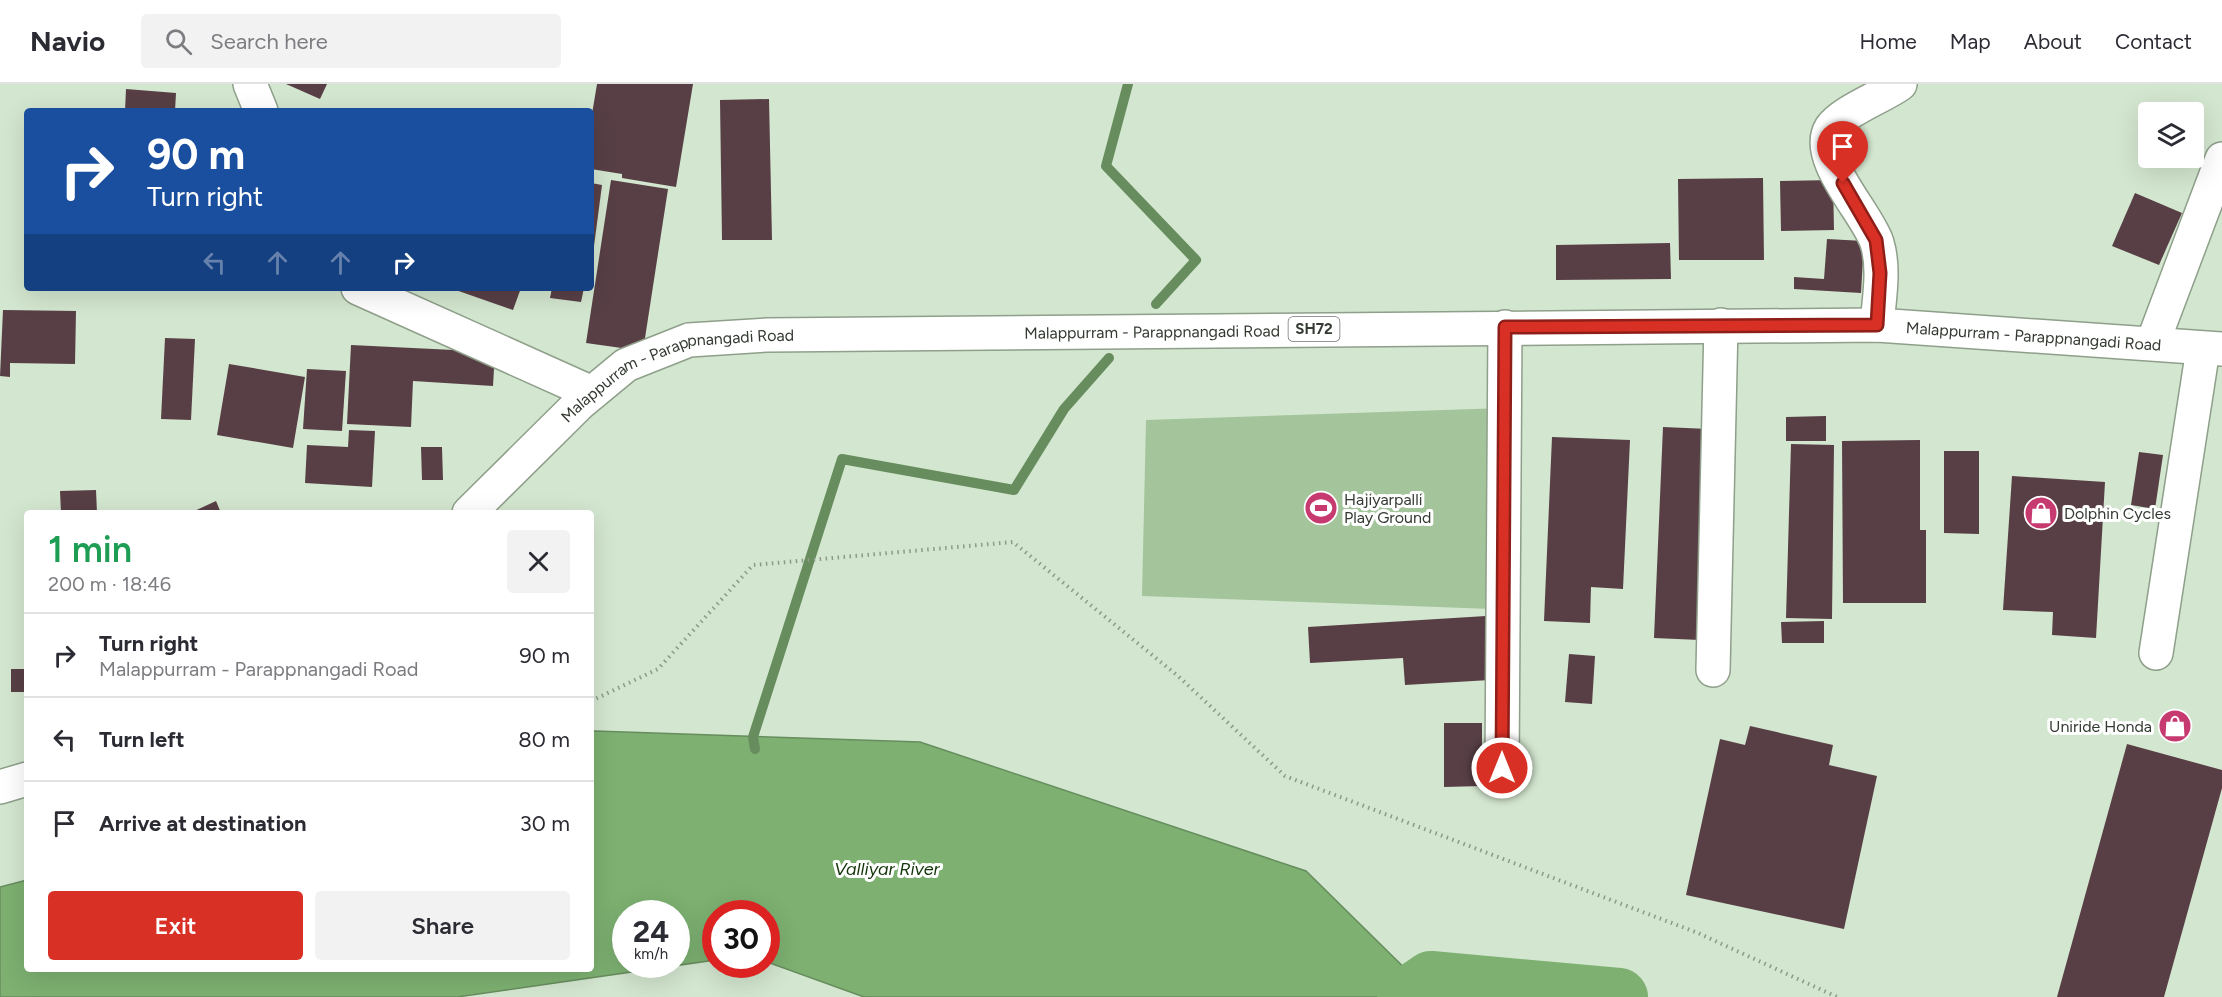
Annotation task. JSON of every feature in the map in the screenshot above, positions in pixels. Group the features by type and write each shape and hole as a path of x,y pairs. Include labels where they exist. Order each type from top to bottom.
{"main road":[{"path":"250,84 260,108"},
{"path":"1877,325 1880,264 1876,240 1833,168 1826,142 1831,129 1841,119 1900,84"},
{"path":"2153,342 2222,159"},
{"path":"365,291 592,393"},
{"path":"1713,670 1721,325"},
{"name":"Malappurram - Parappnangadi Road","path":"472,510 592,393 626,365 689,340 767,335 1877,325 2153,342 2212,349"},
{"path":"1502,768 1505,327"},
{"path":"2156,653 2212,349"},
{"path":"0,787 24,780"}],"path":[{"path":"594,700 658,669 753,565 1013,542 1178,676 1285,776 1698,933 1837,997"}],"shaded area":[{"name":"Hajiyarpalli Play Ground","path":"1504,408 1491,609 1142,596 1146,420"}],"water":[{"name":"Valliyar River","path":"595,731 920,742 1306,871 1434,997 864,997 780,967 780,900 702,900 702,962 690,964 690,900 612,900 612,975 457,997 0,997 0,887 24,881 24,972 594,972"}],"building":[{"path":"286,84 327,84 320,99"},
{"path":"597,84 693,84 676,187 622,178 622,174 594,169 593,108"},
{"path":"126,89 176,93 175,108 125,108"},
{"path":"769,99 772,240 722,240 720,100"},
{"path":"1763,178 1764,260 1679,260 1678,179"},
{"path":"611,180 668,189 643,351 586,343"},
{"path":"1833,180 1834,230 1781,231 1780,181"},
{"path":"594,184 602,185 594,246"},
{"path":"2135,193 2182,213 2159,265 2112,246"},
{"path":"1827,239 1864,241 1861,293 1794,289 1794,277 1824,279"},
{"path":"1670,243 1671,279 1556,280 1556,245"},
{"path":"459,291 520,291 513,310"},
{"path":"551,291 583,291 581,302 550,298"},
{"path":"3,310 76,311 75,364 10,363 10,377 0,376"},
{"path":"165,338 195,339 191,420 161,419"},
{"path":"351,345 495,352 493,386 413,381 411,427 347,424"},
{"path":"229,364 305,377 293,448 217,435"},
{"path":"307,369 346,371 342,431 303,429"},
{"path":"1826,416 1826,441 1786,441 1786,417"},
{"path":"1663,427 1709,429 1700,640 1654,638"},
{"path":"349,430 375,431 372,487 305,483 307,445 348,447"},
{"path":"1552,437 1630,440 1623,589 1591,587 1590,623 1544,621"},
{"path":"1920,440 1920,530 1926,530 1926,603 1843,603 1842,441"},
{"path":"1791,444 1834,445 1832,619 1786,618"},
{"path":"421,447 442,447 443,480 422,480"},
{"path":"1944,451 1979,451 1979,534 1944,533"},
{"path":"2139,452 2163,455 2155,509 2131,505"},
{"path":"2012,476 2105,482 2096,638 2052,635 2053,612 2003,610"},
{"path":"96,490 97,510 61,510 60,491"},
{"path":"216,501 220,510 196,510"},
{"path":"1486,616 1490,680 1405,685 1403,658 1310,663 1308,627"},
{"path":"1824,621 1824,643 1782,643 1781,622"},
{"path":"1569,654 1595,656 1592,704 1565,702"},
{"path":"11,669 24,669 24,692 11,692"},
{"path":"1444,723 1482,723 1482,786 1444,787"},
{"path":"1750,726 1833,745 1829,765 1877,776 1844,929 1686,895 1720,739 1745,745"},
{"path":"2127,744 2222,770 2222,788 2164,997 2057,997"}],"waterway":[{"path":"1128,84 1106,166 1196,260 1156,304"},
{"path":"755,749 753,737 842,459 1014,490 1064,409 1109,358"},
{"path":"1406,997 1431,980 1619,997"}],"place":[{"name":"Hajiyarpalli Play Ground","path":"1321,508"},
{"name":"Dolphin Cycles","path":"2041,513"},
{"name":"Uniride Honda","path":"2175,726"}],"route":[{"path":"1502,768 1505,327 1877,325 1880,255 1876,240 1843,183"}]}
